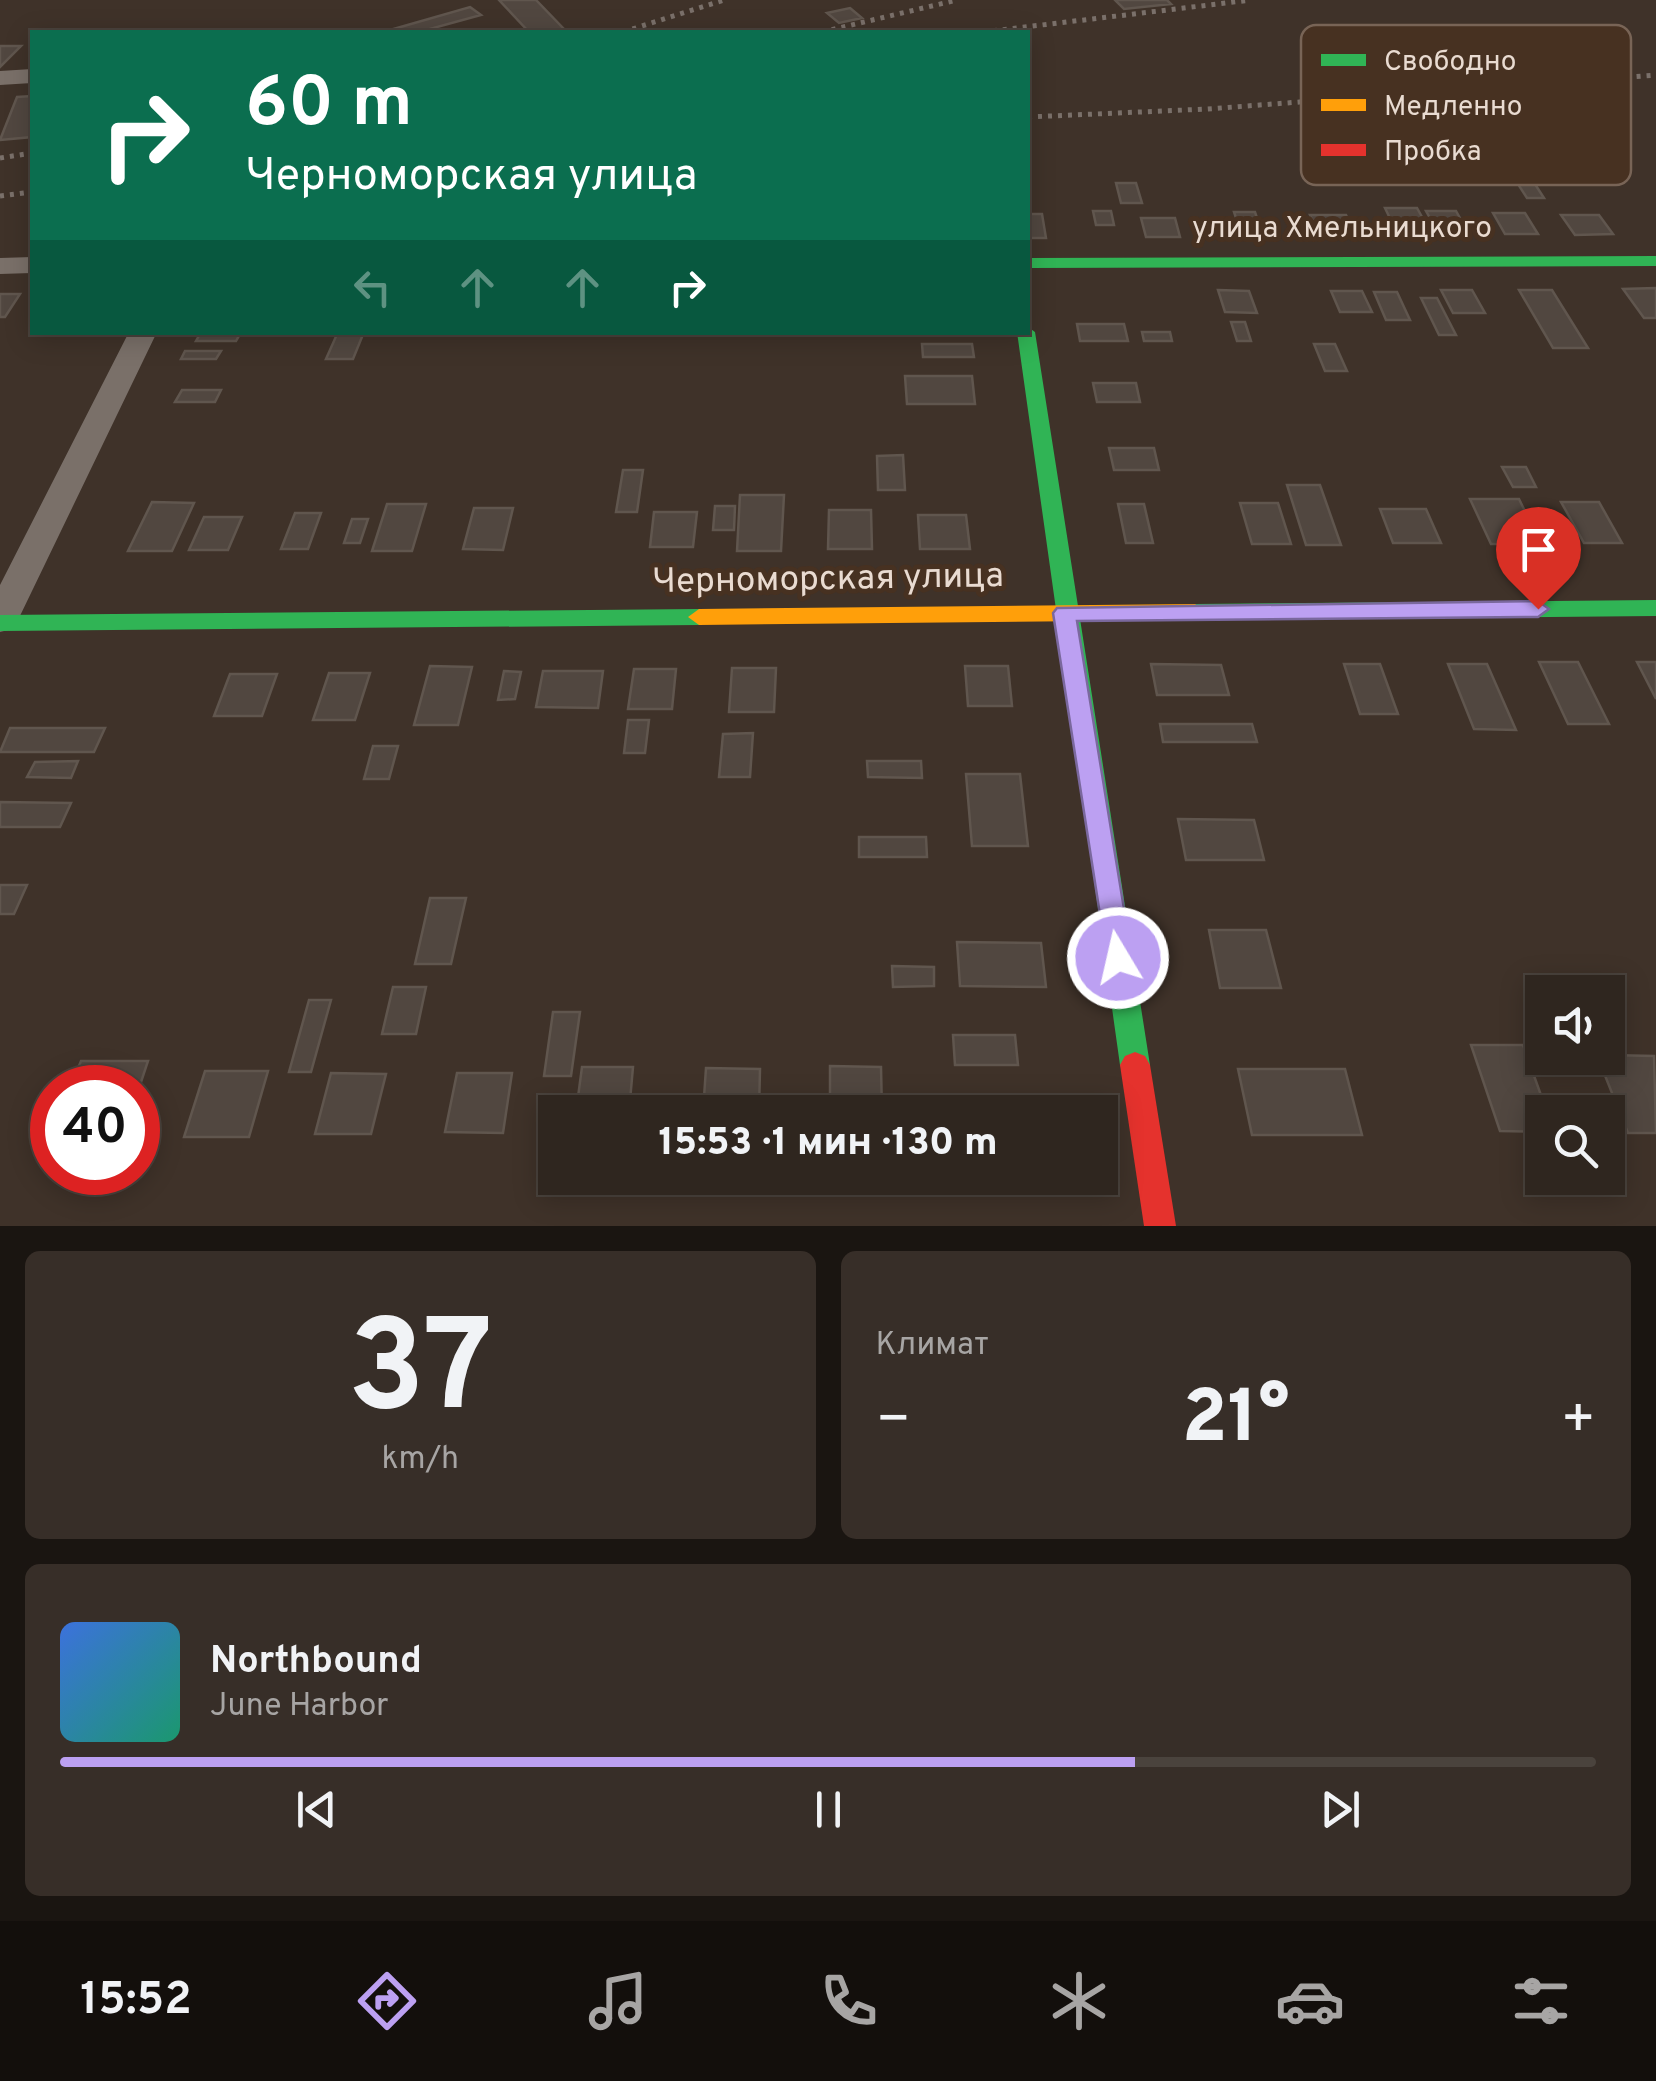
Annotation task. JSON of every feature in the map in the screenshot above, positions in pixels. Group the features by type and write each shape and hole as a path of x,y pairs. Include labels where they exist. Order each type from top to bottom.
{"street":[{"path":"0,78 30,76"},
{"name":"улица Хмельницкого","path":"1030,262 1656,261"},
{"path":"0,266 30,265"},
{"path":"0,622 142,335"},
{"path":"1026,335 1065,613 1160,1226"},
{"name":"Черноморская улица","path":"0,622 1656,608"}],"building":[{"path":"499,0 536,0 563,28 527,30"},
{"path":"1115,0 1167,0 1171,4 1124,9"},
{"path":"470,7 481,15 426,30 390,30"},
{"path":"850,8 862,18 839,23 827,13"},
{"path":"0,46 21,46 0,67"},
{"path":"30,96 30,137 0,140 17,97"},
{"path":"1116,183 1136,183 1142,203 1121,203"},
{"path":"1519,185 1536,185 1544,198 1527,198"},
{"path":"1385,208 1417,208 1433,237 1399,237"},
{"path":"1093,211 1111,211 1114,225 1096,225"},
{"path":"1426,211 1456,211 1470,236 1440,236"},
{"path":"1234,212 1255,212 1260,227 1239,227"},
{"path":"1493,213 1525,213 1538,234 1505,234"},
{"path":"1030,214 1042,214 1046,238 1030,238"},
{"path":"1310,215 1346,215 1356,236 1319,235"},
{"path":"1561,215 1599,215 1613,234 1575,235"},
{"path":"1141,218 1175,218 1180,237 1146,237"},
{"path":"1656,288 1656,318 1644,318 1623,289"},
{"path":"1218,290 1249,291 1257,313 1225,312"},
{"path":"1441,290 1472,290 1485,313 1453,313"},
{"path":"1519,290 1552,290 1588,348 1553,348"},
{"path":"1331,291 1362,291 1372,312 1340,312"},
{"path":"1374,292 1397,292 1410,320 1386,320"},
{"path":"0,294 20,294 5,317 0,317"},
{"path":"1421,298 1437,298 1456,335 1439,335"},
{"path":"1231,322 1245,322 1251,341 1237,341"},
{"path":"1077,324 1124,324 1128,341 1080,341"},
{"path":"1142,332 1170,332 1172,341 1144,341"},
{"path":"199,335 239,335 236,341 196,341"},
{"path":"337,335 363,335 353,359 326,359"},
{"path":"922,344 972,344 974,357 923,357"},
{"path":"1314,344 1335,344 1347,371 1325,371"},
{"path":"185,351 221,351 216,359 181,359"},
{"path":"905,376 972,376 975,404 907,404"},
{"path":"1093,383 1136,383 1140,402 1097,402"},
{"path":"182,390 221,390 215,402 175,402"},
{"path":"1109,448 1154,448 1159,470 1114,470"},
{"path":"903,455 905,490 878,490 877,456"},
{"path":"1502,467 1526,467 1536,487 1513,487"},
{"path":"623,470 643,470 637,512 616,512"},
{"path":"1287,485 1320,485 1341,545 1306,545"},
{"path":"740,495 784,495 781,551 737,551"},
{"path":"1470,499 1519,499 1541,544 1491,544"},
{"path":"152,502 194,503 172,551 128,551"},
{"path":"1561,502 1599,502 1622,543 1584,543"},
{"path":"1240,503 1278,503 1291,544 1252,544"},
{"path":"387,504 426,504 412,551 372,551"},
{"path":"1118,504 1144,504 1153,543 1126,543"},
{"path":"715,506 735,506 734,530 713,530"},
{"path":"474,508 513,508 503,550 463,549"},
{"path":"1380,509 1426,509 1441,543 1393,543"},
{"path":"829,510 871,510 872,549 828,549"},
{"path":"654,512 697,512 693,547 650,547"},
{"path":"295,513 321,513 308,549 281,549"},
{"path":"918,515 966,515 970,549 920,549"},
{"path":"204,517 242,517 228,550 189,550"},
{"path":"352,519 368,519 360,543 344,543"},
{"path":"1539,662 1578,662 1609,724 1568,724"},
{"path":"1637,662 1656,662 1656,699"},
{"path":"1151,664 1221,665 1229,695 1157,695"},
{"path":"1344,664 1380,664 1398,714 1360,714"},
{"path":"1448,664 1487,664 1516,730 1474,729"},
{"path":"430,666 472,667 458,725 414,725"},
{"path":"965,666 1008,666 1012,706 968,706"},
{"path":"732,668 776,668 774,712 729,712"},
{"path":"634,669 676,669 672,709 628,709"},
{"path":"504,671 521,672 515,699 498,700"},
{"path":"543,671 603,671 598,708 536,707"},
{"path":"329,673 370,673 355,720 313,720"},
{"path":"230,674 277,674 262,716 214,716"},
{"path":"628,720 649,720 645,753 624,753"},
{"path":"1160,724 1252,724 1257,742 1163,742"},
{"path":"10,728 105,728 94,752 0,752"},
{"path":"753,733 750,777 719,777 723,734"},
{"path":"373,746 398,746 389,779 364,779"},
{"path":"78,761 71,778 27,777 35,762"},
{"path":"867,761 921,761 922,778 868,777"},
{"path":"966,774 1020,774 1028,846 972,846"},
{"path":"0,802 71,803 60,827 0,827"},
{"path":"1178,819 1254,820 1264,860 1186,860"},
{"path":"859,837 926,837 927,857 859,857"},
{"path":"0,885 27,885 14,914 0,914"},
{"path":"430,898 466,898 451,964 415,964"},
{"path":"1209,930 1266,930 1281,988 1220,988"},
{"path":"957,942 1041,943 1046,987 960,986"},
{"path":"892,966 934,967 934,986 893,987"},
{"path":"393,987 426,987 416,1034 382,1034"},
{"path":"309,1000 331,1000 311,1072 289,1072"},
{"path":"553,1012 580,1012 571,1076 544,1076"},
{"path":"953,1035 1015,1035 1018,1065 955,1065"},
{"path":"1471,1045 1523,1045 1525,1075 1534,1075 1541,1095 1525,1095 1525,1132 1500,1131"},
{"path":"1625,1055 1654,1056 1656,1133 1628,1133 1625,1095 1613,1095 1605,1075 1625,1075"},
{"path":"81,1061 148,1061 147,1065 79,1065"},
{"path":"830,1066 881,1067 882,1095 830,1095"},
{"path":"582,1067 633,1067 631,1095 578,1095"},
{"path":"706,1068 760,1069 759,1095 704,1095"},
{"path":"1238,1069 1345,1069 1362,1135 1252,1135"},
{"path":"205,1071 268,1071 249,1137 184,1137"},
{"path":"331,1073 386,1074 371,1134 315,1134"},
{"path":"457,1073 512,1073 503,1133 445,1132"}],"railway":[{"path":"629,30 724,0"},
{"path":"830,30 957,0"},
{"path":"1000,30 1251,0"},
{"path":"1631,77 1656,75"},
{"path":"1030,117 1301,102"},
{"path":"0,158 30,153"},
{"path":"0,196 30,192"}],"traffic: fast":[{"path":"1030,263 1656,261"},
{"path":"1026,335 1135,1065"},
{"path":"1195,612 1656,608"},
{"path":"0,623 699,617"}],"traffic: slow":[{"path":"699,617 1195,612"}],"traffic: jam":[{"path":"1135,1065 1160,1226"}],"route":[{"path":"1118,958 1065,613 1538,609"}]}
